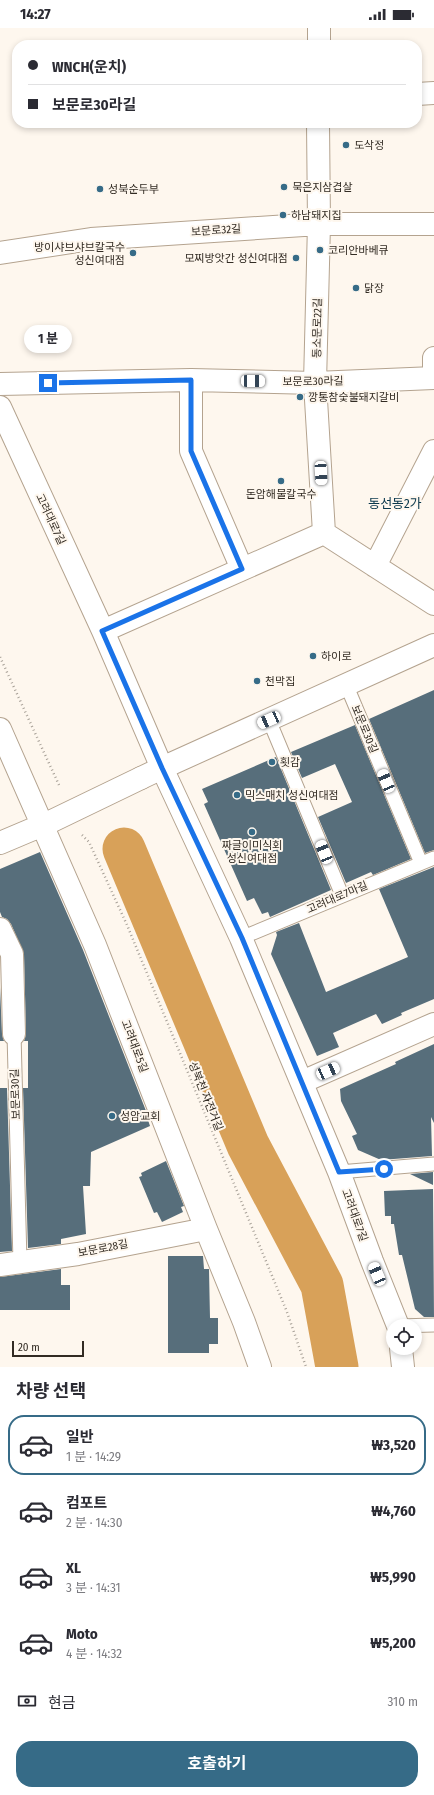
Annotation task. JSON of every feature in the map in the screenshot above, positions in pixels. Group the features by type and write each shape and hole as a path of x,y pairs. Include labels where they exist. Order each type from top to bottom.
{"street":[{"path":"319,28 319,40"},
{"path":"422,94 434,94"},
{"name":"동소문로22길","path":"318,128 319,224 315,382 324,533"},
{"name":"보문로32길","path":"0,253 90,239 319,224 434,224"},
{"path":"434,358 434,378"},
{"name":"보문로30라길","path":"0,384 191,380 315,382 434,378"},
{"path":"191,380 191,451 242,569"},
{"name":"고려대로7길","path":"0,407 102,631 162,768 242,938 339,1172 395,1319"},
{"path":"375,566 434,452"},
{"path":"102,631 324,533 434,604"},
{"path":"0,843 50,822 162,768 434,645"},
{"name":"고려대로5길","path":"0,729 50,822 95,945 244,1322 260,1367"},
{"name":"보문로30길","path":"0,929 12,954 14,1034"},
{"path":"302,1082 434,1024"},
{"name":"보문로28길","path":"10,1264 78,1254 206,1229"},
{"path":"402,1355 403,1367"}],"lane":[{"name":"보문로30길","path":"346,684 421,863"},
{"path":"269,720 342,895"},
{"name":"고려대로7마길","path":"242,938 342,895 434,858"},
{"name":"보문로30길","path":"10,1264 14,1034"},
{"path":"339,1172 434,1164"},
{"path":"422,1325 434,1325"}],"path":[{"path":"0,657 59,785"},
{"name":"성북천 자전거길","path":"82,835 89,842 130,932 287,1312 306,1367"}],"building":[{"path":"434,690 434,850 425,853 369,719"},
{"path":"355,725 411,859 373,875 371,872 346,883 318,817 352,802 335,764 302,778 291,752"},
{"path":"276,757 331,890 270,917 268,912 262,914 254,898 247,901 204,804 208,802 202,789"},
{"path":"40,852 83,950 148,1116 150,1126 91,1152 90,1186 83,1186 86,1234 61,1239 61,1244 28,1248 23,1088 28,1088 28,1041 24,1041 26,1034 24,954 11,924 7,919 2,917 0,912 0,869"},
{"path":"434,867 434,999 401,1013 402,1015 382,1024 376,1014 333,1033 339,1047 317,1056 271,954 277,935 276,932 299,923 326,992 408,957 379,889"},
{"path":"0,987 2,1034 4,1041 0,1041"},
{"path":"434,1044 434,1123 431,1117 432,1156 381,1160 358,1150 352,1136 357,1134 341,1101 340,1089 396,1064 395,1062"},
{"path":"0,1088 7,1088 12,1251 0,1252"},
{"path":"166,1161 184,1206 181,1207 183,1212 162,1222 157,1212 154,1213 139,1177 142,1176 141,1173"},
{"path":"433,1172 433,1185 410,1174"},
{"path":"433,1189 434,1317 424,1317 415,1309 402,1255 399,1255 394,1224 391,1224 391,1216 385,1216 384,1191"},
{"path":"168,1256 203,1256 204,1269 209,1269 210,1318 218,1318 218,1344 209,1344 209,1353 168,1353"},
{"path":"61,1269 61,1285 70,1285 70,1310 0,1310 0,1277"}],"waterway":[{"path":"124,849 248,1145 322,1285 337,1367"}],"place":[{"name":"도삭정","path":"346,145"},
{"name":"묵은지삼겹살","path":"284,187"},
{"name":"성북순두부","path":"100,189"},
{"name":"하남돼지집","path":"283,215"},
{"name":"코리안바베큐","path":"320,250"},
{"name":"방이샤브샤브칼국수 성신여대점","path":"133,253"},
{"name":"모찌방앗간 성신여대점","path":"296,258"},
{"name":"닭장","path":"356,288"},
{"name":"깡통참숯불돼지갈비","path":"300,397"},
{"name":"돈암해물칼국수","path":"281,481"},
{"name":"하이로","path":"313,656"},
{"name":"천막집","path":"257,681"},
{"name":"횟감","path":"272,762"},
{"name":"믹스매치 성신여대점","path":"237,795"},
{"name":"짜글이미식회 성신여대점","path":"252,832"},
{"name":"성암교회","path":"112,1116"}],"district":[{"name":"동선동2가","path":"395,503"}],"route":[{"path":"48,383 191,380 191,451 242,569 102,631 162,768 242,938 339,1172 384,1169"}]}
